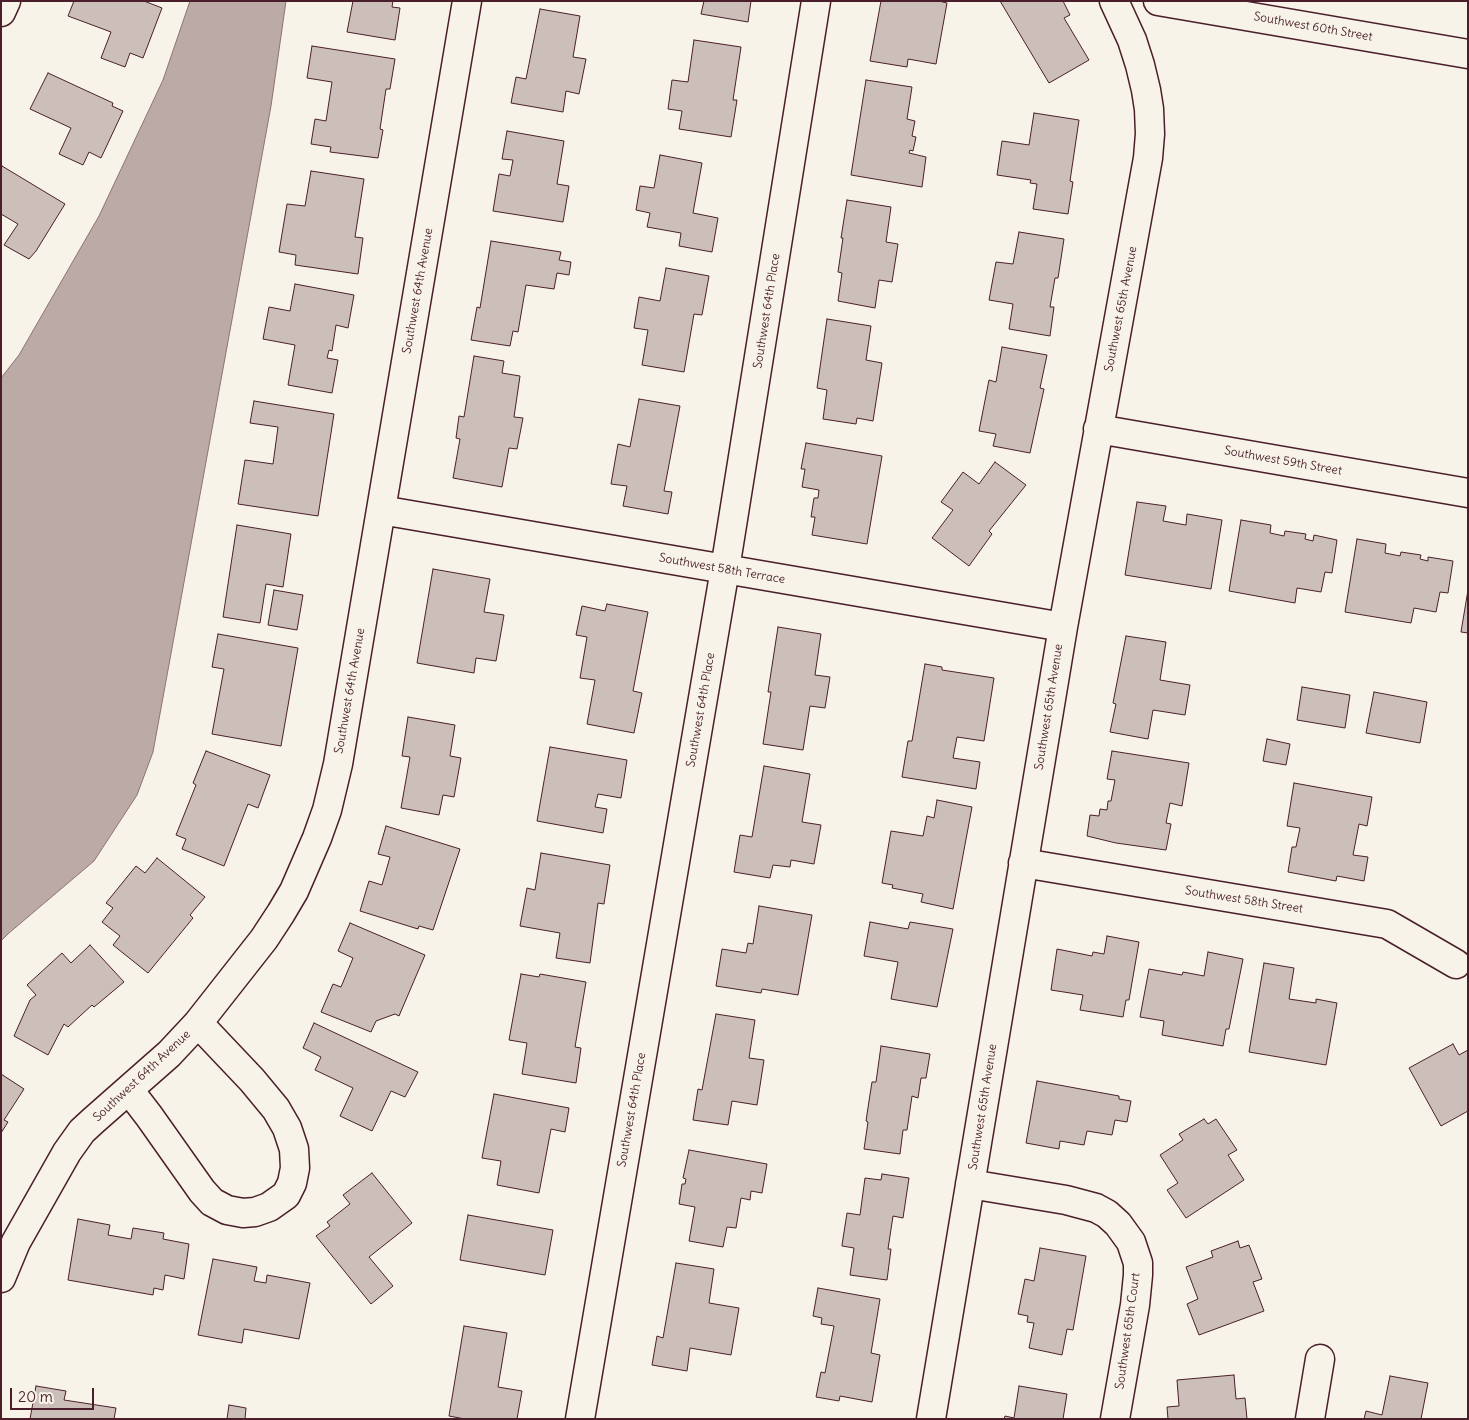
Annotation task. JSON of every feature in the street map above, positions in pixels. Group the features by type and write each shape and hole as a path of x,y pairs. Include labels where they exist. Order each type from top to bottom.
{"street":[{"path":"1,12 6,1"},
{"name":"Southwest 64th Avenue","path":"1,1278 16,1242 67,1152 82,1131 169,1054 198,1023 264,939 294,891 317,838 327,810 338,764 467,1"},
{"name":"Southwest 64th Place","path":"580,1419 725,569 816,1"},
{"name":"Southwest 65th Avenue","path":"931,1419 1063,627 1145,181 1150,134 1149,109 1140,65 1132,40 1114,1"},
{"name":"Southwest 60th Street","path":"1158,1 1468,54"},
{"name":"Southwest 59th Street","path":"1098,430 1468,493"},
{"name":"Southwest 58th Terrace","path":"382,510 1063,627"},
{"name":"Southwest 58th Street","path":"1023,863 1387,924 1456,964"},
{"path":"129,1090 212,1202 228,1210 243,1213 255,1212 286,1195 292,1183 295,1168 294,1149 287,1128 276,1109 252,1080 198,1023"},
{"name":"Southwest 65th Court","path":"970,1184 1066,1200 1096,1208 1118,1224 1131,1242 1138,1263 1138,1275 1135,1304 1115,1419"},
{"path":"1310,1419 1320,1359"}],"shaded area":[{"path":"190,1 286,1 271,106 153,752 137,795 94,861 1,941 1,378 19,355 99,216 163,80"}],"building":[{"path":"74,1 144,1 162,8 143,58 130,53 125,67 101,58 111,32 68,16"},
{"path":"353,1 393,1 392,7 400,8 395,40 347,32"},
{"path":"704,1 751,1 748,22 701,14"},
{"path":"881,1 939,1 947,3 936,64 908,59 907,67 870,61"},
{"path":"1000,1 1063,1 1070,15 1064,18 1089,60 1049,83"},
{"path":"540,9 580,16 573,57 586,59 579,94 566,91 563,112 511,103 516,77 526,79"},
{"path":"694,40 741,47 733,100 737,100 731,137 679,129 682,111 668,109 672,80 688,82"},
{"path":"312,46 395,59 390,89 386,89 380,129 383,130 378,158 330,152 331,147 311,144 315,119 326,121 332,82 307,78"},
{"path":"48,73 113,103 112,106 123,111 101,158 89,152 83,165 59,154 71,128 30,109"},
{"path":"866,80 912,87 907,119 915,121 912,136 916,137 913,151 910,150 909,153 926,157 922,187 851,175"},
{"path":"1034,113 1079,120 1070,181 1073,182 1068,214 1033,209 1037,184 1030,183 1031,180 997,175 1002,141 1029,145"},
{"path":"507,131 564,141 557,184 569,186 563,222 493,211 499,174 510,176 513,160 502,159"},
{"path":"660,155 702,163 693,213 718,218 712,252 679,246 681,233 647,227 650,213 636,210 640,186 654,188"},
{"path":"2,166 65,204 29,259 4,245 18,224 1,214"},
{"path":"311,171 364,179 355,237 363,238 358,274 295,265 296,255 279,252 287,204 305,206"},
{"path":"847,200 891,207 886,242 898,244 892,282 879,280 875,308 838,301 842,273 838,272 843,238 841,238"},
{"path":"1019,232 1064,239 1058,278 1055,278 1050,307 1054,307 1050,336 1009,329 1013,304 989,300 996,262 1013,264"},
{"path":"491,241 561,252 559,260 571,262 569,275 557,273 554,289 526,285 518,332 513,331 510,346 471,340 477,307 480,308"},
{"path":"666,268 709,276 702,315 694,314 684,372 642,365 648,330 634,328 639,297 660,301"},
{"path":"295,284 354,295 348,328 336,325 332,351 329,350 327,358 338,360 332,393 288,385 295,345 263,339 269,307 290,311"},
{"path":"827,319 871,326 866,360 882,363 873,421 857,418 856,424 823,419 827,390 817,388"},
{"path":"1002,347 1047,355 1040,388 1044,389 1030,453 993,446 996,434 979,431 989,380 996,382"},
{"path":"474,356 504,361 502,373 520,376 514,417 523,418 517,449 509,448 502,487 453,478 460,439 456,438 459,416 464,417"},
{"path":"639,399 680,406 664,491 672,492 668,514 623,506 627,486 611,484 618,444 630,447"},
{"path":"254,401 334,414 318,516 238,504 245,460 273,464 278,427 250,423"},
{"path":"806,443 882,456 867,544 812,535 815,517 811,517 814,498 818,498 819,490 802,487 805,469 801,469"},
{"path":"995,462 1026,485 989,531 992,534 969,566 932,538 953,510 941,502 963,472 979,484"},
{"path":"1137,502 1166,506 1163,521 1186,525 1187,514 1222,520 1211,589 1125,575"},
{"path":"1241,520 1271,525 1270,533 1284,536 1285,531 1306,534 1305,539 1313,541 1314,535 1337,540 1332,573 1325,572 1321,592 1297,588 1295,603 1229,591"},
{"path":"237,525 291,534 283,587 266,584 260,623 223,617"},
{"path":"1357,539 1386,544 1385,553 1400,556 1401,552 1421,555 1420,559 1428,561 1428,557 1453,561 1448,593 1440,592 1436,612 1414,608 1411,623 1345,612"},
{"path":"433,569 490,579 484,612 504,615 496,661 476,658 474,673 417,663"},
{"path":"274,590 303,595 297,630 268,625"},
{"path":"1468,590 1468,633 1461,632"},
{"path":"607,604 648,612 633,691 642,693 634,733 587,724 595,680 580,678 587,637 576,635 582,606 605,611"},
{"path":"778,627 821,634 815,675 830,677 825,708 810,706 803,750 763,744 771,692 768,692"},
{"path":"218,634 298,648 281,746 212,734 224,669 212,667"},
{"path":"1126,636 1166,642 1160,680 1190,685 1185,715 1153,710 1148,739 1110,732 1116,704 1113,703"},
{"path":"925,664 942,667 942,670 994,678 984,741 957,737 953,758 980,762 976,789 902,777 908,741 912,741"},
{"path":"1302,687 1350,695 1345,728 1297,720"},
{"path":"1374,692 1427,702 1420,743 1366,733"},
{"path":"408,717 455,725 450,756 461,758 454,797 443,795 439,815 401,808 410,757 402,756"},
{"path":"1267,739 1290,744 1286,765 1263,761"},
{"path":"550,747 627,760 621,798 598,794 595,807 607,809 603,833 537,821"},
{"path":"206,751 270,775 258,808 248,804 224,866 182,849 186,839 176,835 196,785 193,783"},
{"path":"1112,751 1189,763 1182,806 1170,803 1166,823 1171,824 1166,850 1116,843 1087,836 1090,815 1099,816 1100,809 1107,810 1108,801 1111,801 1115,780 1107,779"},
{"path":"764,766 810,774 802,822 821,825 814,864 791,860 790,867 773,865 770,878 734,872 740,835 752,837"},
{"path":"1294,783 1372,797 1367,826 1359,824 1353,855 1368,857 1364,881 1337,876 1336,881 1288,872 1292,847 1296,847 1300,828 1287,826"},
{"path":"937,800 972,807 953,909 921,902 923,894 892,888 893,885 882,883 891,831 923,836 927,816 934,818"},
{"path":"386,826 460,849 433,930 419,926 418,929 360,911 369,881 382,885 390,857 378,854"},
{"path":"541,853 610,865 604,904 598,903 590,963 556,958 560,933 520,926 527,888 535,890"},
{"path":"157,858 205,897 190,915 193,918 148,973 113,945 120,936 102,922 113,908 106,903 136,866 145,873"},
{"path":"759,906 812,915 798,995 762,989 761,993 716,986 722,949 746,953 748,943 753,944"},
{"path":"870,922 908,929 910,922 953,929 937,1007 891,999 898,962 864,956"},
{"path":"350,923 425,955 399,1016 395,1014 376,1021 371,1032 321,1012 333,984 341,987 353,958 338,951"},
{"path":"1107,936 1139,942 1129,1000 1126,1000 1123,1017 1080,1010 1083,995 1051,990 1057,949 1092,956 1093,952 1104,954"},
{"path":"90,945 124,982 94,1007 92,1005 68,1027 64,1024 48,1055 14,1036 30,1000 36,995 27,985 62,953 71,963"},
{"path":"1208,952 1243,959 1229,1029 1226,1029 1223,1046 1162,1035 1164,1021 1140,1017 1149,969 1182,975 1183,972 1204,976"},
{"path":"1264,963 1294,968 1289,999 1316,1003 1316,999 1337,1003 1326,1065 1249,1052"},
{"path":"521,974 539,977 540,974 586,982 575,1047 581,1048 576,1083 522,1074 527,1043 509,1040"},
{"path":"716,1014 755,1020 749,1058 764,1060 757,1105 732,1101 728,1125 693,1120 698,1089 702,1090"},
{"path":"314,1023 418,1072 405,1097 391,1091 372,1131 340,1116 353,1088 315,1070 321,1057 303,1048"},
{"path":"1453,1044 1459,1055 1468,1050 1468,1111 1441,1126 1409,1068"},
{"path":"881,1046 930,1054 926,1078 921,1078 918,1098 912,1096 907,1130 903,1130 900,1154 864,1149 872,1082 876,1082"},
{"path":"1,1074 24,1089 4,1120 8,1122 1,1133"},
{"path":"1037,1081 1119,1096 1119,1099 1131,1101 1127,1122 1115,1120 1112,1135 1087,1131 1084,1145 1060,1141 1059,1149 1026,1143"},
{"path":"494,1094 569,1108 565,1132 551,1129 539,1193 497,1185 501,1161 482,1158"},
{"path":"1204,1119 1208,1124 1216,1119 1237,1150 1228,1155 1244,1180 1186,1218 1167,1190 1178,1183 1160,1155 1183,1140 1179,1134"},
{"path":"689,1150 767,1164 762,1193 751,1191 750,1200 741,1198 736,1228 727,1227 723,1247 689,1241 695,1207 679,1204 682,1184 685,1184 686,1179 683,1178"},
{"path":"372,1173 412,1223 369,1257 393,1286 371,1304 316,1236 330,1226 327,1222 350,1204 343,1195"},
{"path":"882,1174 909,1178 903,1218 893,1216 888,1249 891,1249 887,1280 850,1275 854,1248 842,1246 847,1213 860,1215 865,1178 881,1180"},
{"path":"468,1215 553,1230 545,1275 460,1260"},
{"path":"78,1219 110,1225 108,1235 131,1239 133,1228 164,1233 163,1239 189,1244 184,1279 165,1275 163,1290 154,1288 153,1295 68,1280"},
{"path":"1238,1241 1240,1248 1249,1245 1262,1279 1253,1282 1264,1311 1199,1335 1187,1304 1198,1299 1186,1267 1213,1257 1211,1251"},
{"path":"1040,1248 1086,1256 1073,1330 1067,1329 1062,1355 1029,1348 1034,1323 1027,1322 1028,1316 1018,1314 1025,1279 1034,1281"},
{"path":"213,1259 257,1267 254,1281 266,1283 267,1275 310,1283 299,1339 244,1329 242,1343 198,1335"},
{"path":"676,1263 714,1269 709,1303 739,1308 731,1355 690,1348 687,1371 652,1365 657,1336 663,1338"},
{"path":"818,1288 880,1299 871,1353 880,1355 872,1402 840,1396 839,1401 816,1397 821,1372 825,1373 834,1326 821,1324 822,1318 813,1316"},
{"path":"464,1326 507,1333 498,1387 522,1391 517,1419 465,1419 449,1416"},
{"path":"1234,1375 1236,1399 1245,1398 1247,1419 1168,1419 1167,1407 1179,1406 1177,1380"},
{"path":"1390,1376 1428,1383 1421,1419 1364,1419 1366,1411 1382,1415"},
{"path":"36,1386 66,1391 64,1400 116,1408 114,1419 30,1419"},
{"path":"1019,1386 1067,1394 1063,1419 1004,1419 1005,1416 1014,1418"},
{"path":"229,1405 246,1408 245,1419 227,1419"}]}
